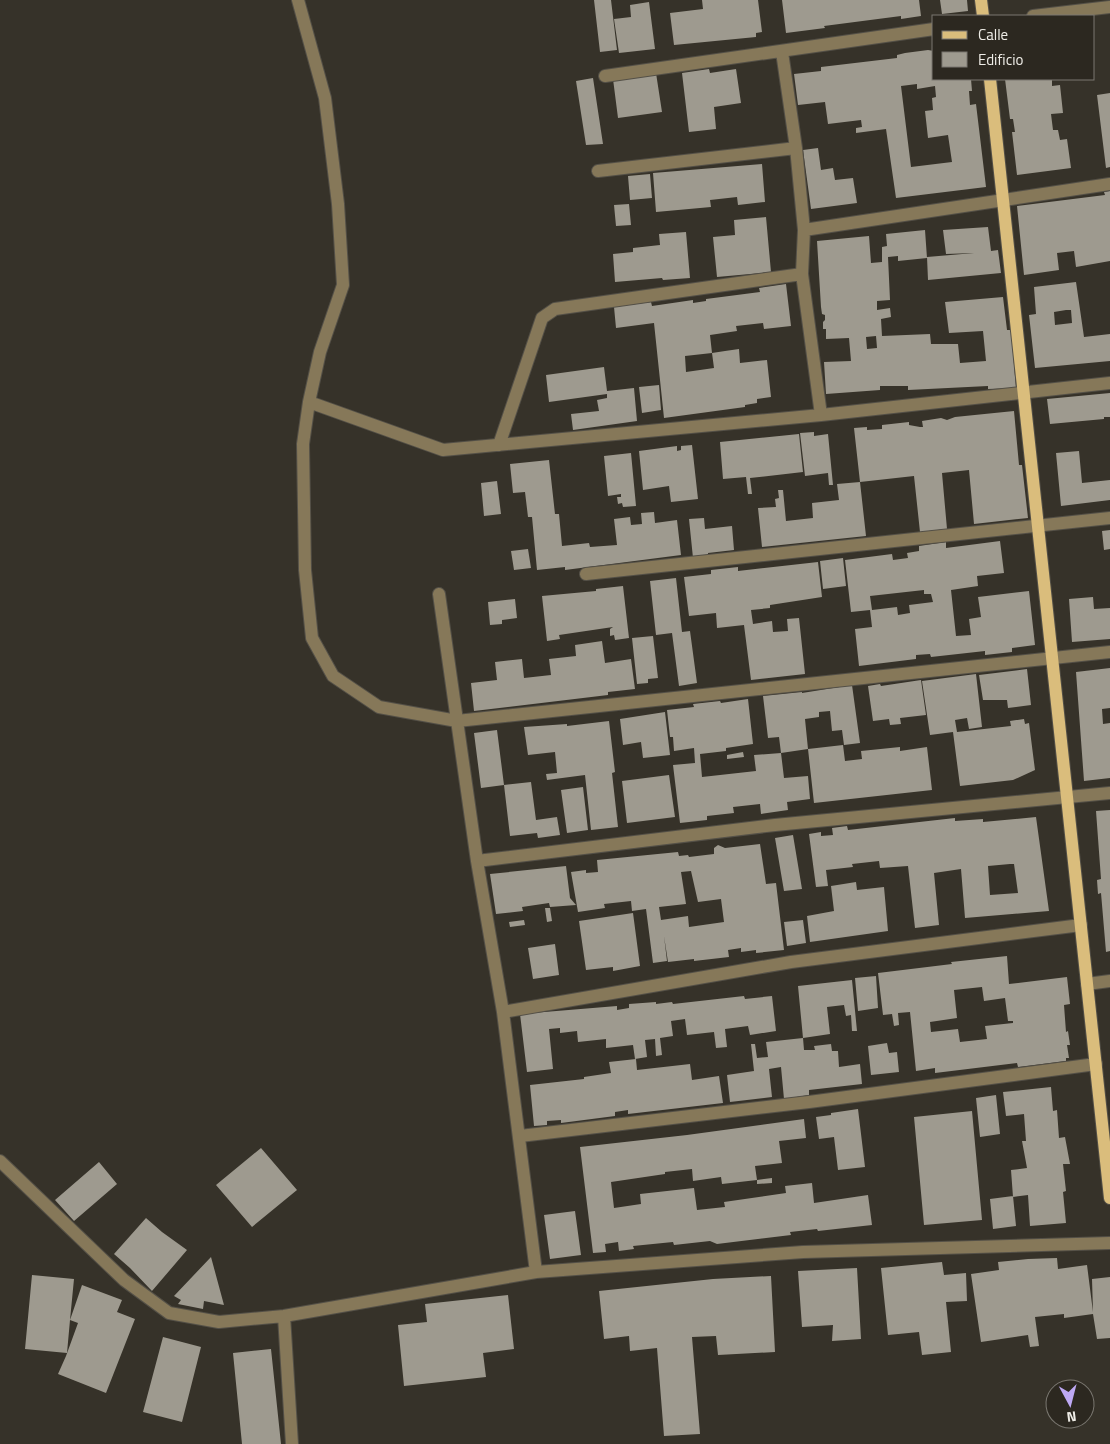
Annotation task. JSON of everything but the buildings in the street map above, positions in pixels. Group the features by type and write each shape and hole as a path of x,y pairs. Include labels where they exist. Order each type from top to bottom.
{"main road":[{"path":"981,0 983,15"},
{"path":"990,80 1087,984 1108,1160 1110,1198"}],"street":[{"path":"298,0 326,98 338,204 343,284 320,352 309,402 303,444 305,570 312,638 333,676 379,707 457,721 1110,652"},
{"path":"1042,15 1110,7"},
{"path":"605,76 932,29"},
{"path":"782,52 796,148 804,230 802,274 821,415"},
{"path":"598,172 796,148"},
{"path":"804,230 1110,184"},
{"path":"499,445 542,318 555,309 802,274"},
{"path":"309,402 443,450 821,415 1110,383"},
{"path":"586,574 1110,518"},
{"path":"439,594 478,861 503,1012 536,1272"},
{"path":"478,861 775,825 1110,793"},
{"path":"503,1012 791,962 1081,925"},
{"path":"1087,984 1110,981"},
{"path":"520,1136 809,1102 1096,1064"},
{"path":"0,1161 124,1280 169,1313 219,1322 284,1316 536,1272 803,1252 1110,1243"},
{"path":"284,1316 292,1444"}]}
